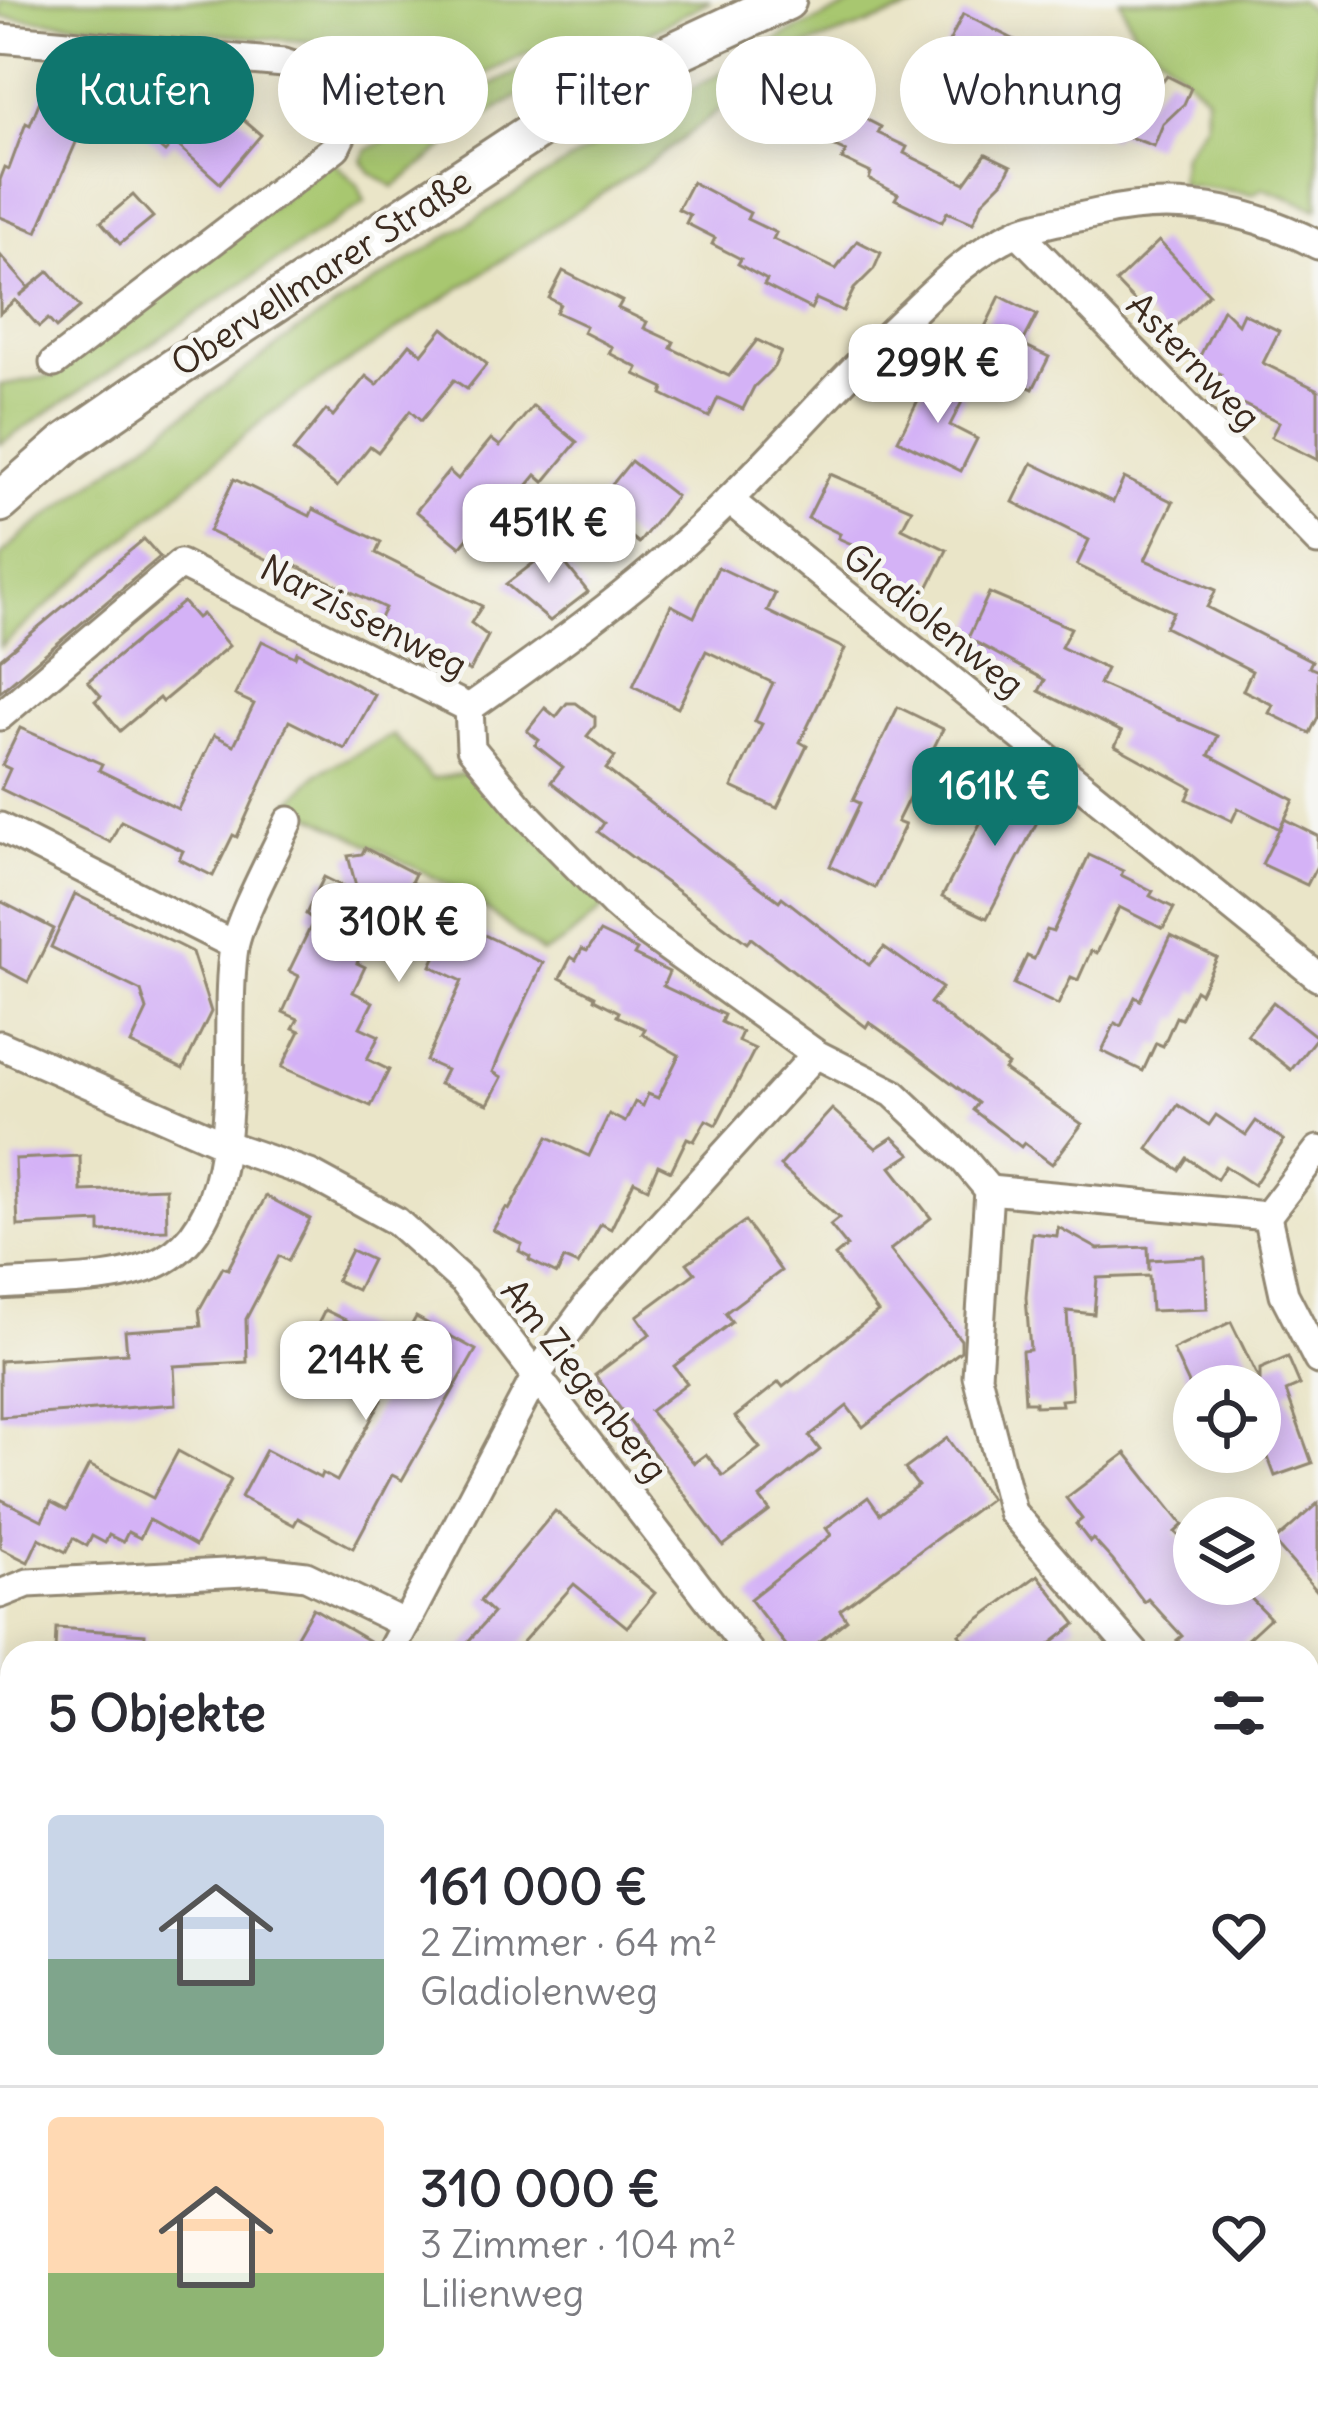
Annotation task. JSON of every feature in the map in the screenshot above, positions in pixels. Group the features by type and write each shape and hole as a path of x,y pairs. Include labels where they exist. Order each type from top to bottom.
{"main road":[{"name":"Obervellmarer Straße","path":"0,502 67,443 173,369 606,84 785,0"}],"street":[{"path":"0,38 284,63 347,84 355,106 336,147 53,363"},
{"path":"469,709 579,631 729,500 854,366 954,272 1018,232 1126,206 1175,203 1228,210 1318,245"},
{"name":"Asternweg","path":"1018,232 1318,541"},
{"name":"Gladiolenweg","path":"729,500 1318,977"},
{"name":"Narzissenweg","path":"0,716 180,564 469,709 471,748 525,813 614,904 816,1054 893,1094 989,1190"},
{"path":"0,1285 108,1277 164,1260 199,1228 227,1145 234,945 289,821"},
{"path":"0,827 234,945"},
{"name":"Am Ziegenberg","path":"0,1045 227,1145 310,1174 397,1221 464,1282 741,1641"},
{"path":"396,1641 538,1374 589,1304 816,1054"},
{"path":"1318,1150 1267,1216 1284,1294 1318,1360"},
{"path":"1125,1641 1012,1512 977,1376 989,1190 1267,1216"},
{"path":"0,1594 28,1583 264,1570 306,1576 405,1624"}],"green space":[{"path":"0,0 711,0 643,36 512,36 512,61 488,73 488,36 278,39 0,17"},
{"path":"863,0 936,0 834,36 783,36"},
{"path":"1120,0 1299,0 1318,17 1318,209 1263,188 1253,194 1179,184 1183,155 1206,122 1206,95 1165,58 1165,36 1141,36"},
{"path":"512,75 512,100 488,115 488,87"},
{"path":"716,75 716,113 692,131 692,89"},
{"path":"379,144 448,144 394,187 371,173 362,161 367,150"},
{"path":"598,144 675,144 267,416 0,647 0,557 24,534 296,332"},
{"path":"331,160 358,185 365,202 0,444 0,385 52,376"},
{"path":"393,735 432,779 472,772 605,907 566,940 542,953 467,894 289,804 318,773"}],"building":[{"path":"963,14 1007,36 952,36"},
{"path":"1167,76 1191,88 1184,104 1165,122"},
{"path":"36,110 36,144 75,144 37,232 0,217 0,180 5,167 9,169 26,123 30,125"},
{"path":"876,124 881,127 878,133 907,147 904,153 965,183 986,154 1011,166 983,201 973,223 947,212 942,222 895,199 898,194 869,179 871,173 842,159 846,152 829,144 876,144"},
{"path":"176,144 253,144 220,183"},
{"path":"692,182 750,213 747,219 776,233 773,239 836,269 857,241 881,253 843,311 816,299 811,309 764,285 767,280 738,264 741,259 712,244 715,238 686,223 690,215 678,209"},
{"path":"133,195 153,217 120,244 101,222"},
{"path":"1159,241 1209,294 1167,335 1116,282"},
{"path":"0,255 29,288 49,271 80,307 56,328 48,319 39,327 15,300 0,313"},
{"path":"563,271 622,301 618,308 647,322 644,328 674,342 671,348 729,376 757,340 781,352 743,409 718,398 709,417 662,394 664,388 635,374 638,368 609,353 612,347 583,332 586,326 556,312 560,304 549,298"},
{"path":"1000,296 1037,315 1022,344 1049,357 1033,389 970,358"},
{"path":"1223,309 1238,324 1243,313 1279,331 1263,363 1318,390 1318,460 1271,437 1279,422 1214,390 1221,374 1197,362"},
{"path":"443,328 487,364 467,389 454,380 421,421 410,411 378,452 370,446 337,487 293,451 326,410 333,416 366,376 377,385 410,344 422,354"},
{"path":"929,378 965,396 950,425 977,439 961,471 898,440"},
{"path":"533,406 577,442 544,482 536,475 503,515 493,507 460,547 416,511 449,471 458,479 491,439 500,446"},
{"path":"631,461 676,496 639,543 594,507"},
{"path":"1032,463 1113,502 1124,478 1173,502 1145,560 1216,590 1207,607 1312,661 1309,667 1318,671 1318,717 1310,733 1269,713 1273,705 1243,690 1252,671 1165,627 1173,612 1077,565 1089,540 1013,502"},
{"path":"830,474 912,509 902,528 947,550 925,594 880,572 886,559 838,538 840,534 808,518"},
{"path":"234,479 310,516 313,509 381,542 376,553 482,606 471,623 488,636 470,671 377,624 385,608 209,531"},
{"path":"144,539 160,557 0,692 0,659"},
{"path":"553,548 588,592 550,621 506,584"},
{"path":"718,567 775,594 767,611 845,649 800,742 807,746 777,808 732,787 762,724 755,721 773,683 706,651 678,708 633,686 671,605 694,617"},
{"path":"989,593 1071,628 1061,647 1106,669 1099,684 1218,736 1209,755 1294,800 1280,829 1238,808 1232,821 1187,799 1192,788 1115,746 1122,732 1039,691 1045,680 968,638"},
{"path":"183,602 197,618 202,614 229,646 120,731 95,701 101,696 88,681"},
{"path":"262,641 295,657 297,652 375,695 345,749 289,721 237,837 233,835 213,876 179,859 183,851 121,821 110,842 1,789 10,769 2,765 20,728 102,764 99,770 178,809 214,735 234,745 254,704 235,695"},
{"path":"567,703 576,703 595,717 587,736 615,757 606,769 717,855 779,901 782,897 869,965 884,947 942,988 930,1003 1008,1065 1004,1070 1082,1124 1052,1164 973,1110 978,1103 907,1049 869,1022 866,1027 751,938 747,943 598,832 604,823 551,782 563,767 535,745 539,740 527,731 545,708 556,717"},
{"path":"898,707 943,729 897,822 905,825 875,888 830,866 860,803 853,800"},
{"path":"1003,779 1048,801 987,918 942,897"},
{"path":"1284,819 1318,836 1318,864 1307,885 1262,864"},
{"path":"365,848 415,874 411,882 438,895 434,904 474,925 472,929 543,963 493,1072 502,1077 488,1104 439,1084 446,1070 426,1061 462,981 431,966 439,949 378,919 357,963 365,967 353,992 373,1002 360,1027 379,1036 367,1059 389,1070 371,1106 282,1067 300,1031 293,1028 298,1019 283,1012 299,976 289,971 314,920 306,914 324,877 358,894 348,856 362,854"},
{"path":"1089,855 1123,871 1121,875 1174,908 1163,929 1119,907 1097,953 1091,951 1078,980 1071,977 1058,1005 1014,984 1027,956 1034,959 1047,930 1053,932"},
{"path":"75,894 192,952 211,1012 183,1069 131,1044 147,1010 141,991 51,947"},
{"path":"0,901 54,929 28,982 0,967"},
{"path":"600,932 669,972 663,986 724,1015 721,1022 742,1032 738,1041 755,1049 716,1125 706,1120 694,1141 687,1138 671,1171 658,1165 648,1188 634,1181 611,1229 601,1224 578,1265 564,1259 557,1274 529,1260 519,1251 522,1244 493,1230 548,1137 589,1156 609,1114 625,1122 635,1102 643,1106 648,1094 658,1098 679,1055 642,1034 645,1029 617,1016 619,1012 595,996 560,978 571,957 576,960 582,949 587,951"},
{"path":"1171,936 1217,958 1200,993 1195,990 1181,1019 1176,1017 1163,1046 1156,1043 1143,1071 1102,1051 1115,1023 1121,1026 1135,997 1140,1000"},
{"path":"1273,1002 1317,1037 1291,1070 1247,1035"},
{"path":"1178,1105 1209,1125 1216,1115 1246,1135 1256,1121 1284,1140 1254,1185 1225,1166 1217,1179 1187,1158 1179,1170 1148,1149"},
{"path":"832,1109 876,1148 893,1137 911,1154 891,1167 931,1218 890,1250 961,1340 961,1351 863,1427 847,1406 809,1436 820,1450 760,1498 770,1511 723,1546 595,1375 650,1334 637,1316 695,1273 687,1263 745,1221 781,1271 725,1313 732,1322 674,1366 687,1383 650,1411 694,1463 706,1454 723,1476 760,1448 735,1417 779,1382 783,1387 878,1312 835,1256 847,1246 830,1225 839,1218 780,1166"},
{"path":"80,1156 81,1191 166,1188 167,1230 100,1232 100,1222 18,1226 15,1159"},
{"path":"266,1196 310,1219 288,1261 279,1256 246,1319 247,1362 174,1366 176,1404 0,1417 0,1361 127,1353 125,1331 201,1326 199,1310 223,1267 228,1269"},
{"path":"1058,1227 1098,1249 1148,1247 1149,1271 1149,1260 1205,1257 1207,1309 1151,1311 1149,1276 1097,1278 1094,1314 1067,1311 1072,1399 1061,1400 1062,1405 1035,1406 1035,1402 1025,1402 1022,1351 1030,1350 1026,1297 1032,1233 1057,1236"},
{"path":"351,1250 372,1260 357,1290 336,1280"},
{"path":"325,1310 400,1346 416,1317 476,1350 402,1480 392,1475 353,1548 298,1518 294,1525 241,1497 266,1450 320,1478 322,1473 337,1481 382,1400 300,1361"},
{"path":"1231,1322 1252,1365 1180,1365 1173,1350"},
{"path":"1288,1357 1300,1385 1286,1391 1312,1463 1275,1476 1281,1473 1281,1365 1269,1365"},
{"path":"947,1438 990,1499 840,1610 847,1620 820,1641 783,1641 750,1599 831,1535 826,1528 868,1497 880,1514 918,1486 905,1469"},
{"path":"178,1451 231,1480 195,1546 149,1520 140,1538 128,1532 123,1542 109,1535 105,1543 92,1536 87,1546 73,1538 66,1552 39,1538 28,1562 0,1548 0,1499 42,1520 51,1502 66,1510 89,1465 153,1498"},
{"path":"1126,1453 1173,1512 1173,1605 1257,1605 1270,1618 1245,1641 1178,1641 1182,1636 1148,1599 1144,1602 1093,1539 1090,1542 1076,1524 1082,1519 1066,1498"},
{"path":"1318,1503 1318,1592 1281,1550 1281,1536"},
{"path":"555,1511 655,1593 627,1627 574,1584 524,1641 468,1641 493,1613 480,1601"},
{"path":"1038,1575 1076,1624 1054,1641 965,1641 959,1634"},
{"path":"313,1608 369,1641 294,1641"},
{"path":"56,1628 145,1634 145,1641 55,1641"}]}
